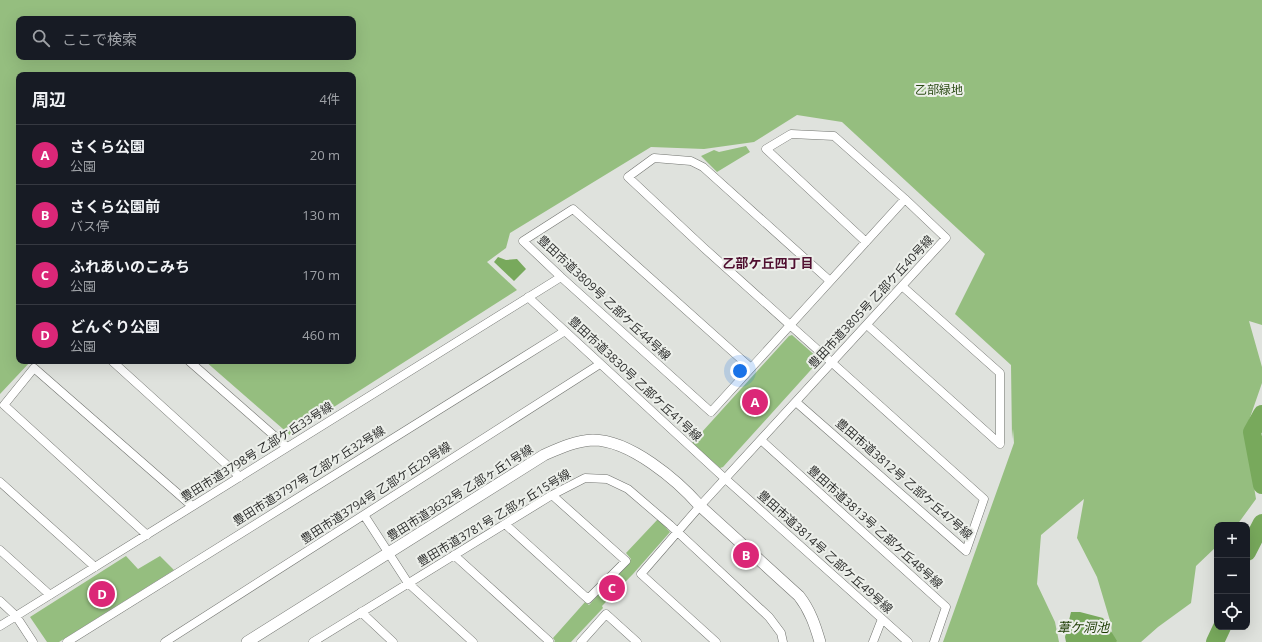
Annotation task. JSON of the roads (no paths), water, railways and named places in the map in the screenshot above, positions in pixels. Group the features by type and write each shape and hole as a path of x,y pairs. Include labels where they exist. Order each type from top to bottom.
{"street":[{"name":"豊田市道3805号 乙部ケ丘40号線","path":"716,642 640,574 700,506 946,238 905,199 834,136 791,134 766,149 866,242"},
{"path":"830,281 703,167 691,161 654,158 628,177 832,363"},
{"path":"751,368 905,199"},
{"name":"豊田市道3809号 乙部ケ丘44号線","path":"573,209 751,368 711,412 523,241 573,209"},
{"name":"豊田市道3798号 乙部ケ丘33号線","path":"0,626 561,277"},
{"path":"867,325 1000,444 1000,373 902,286"},
{"name":"豊田市道3830号 乙部ケ丘41号線","path":"528,297 725,479"},
{"name":"豊田市道3797号 乙部ケ丘32号線","path":"67,642 565,331"},
{"name":"豊田市道3812号 乙部ケ丘47号線","path":"796,402 966,551 984,499 832,363"},
{"path":"115,364 240,476"},
{"path":"193,364 287,448"},
{"name":"豊田市道3794号 乙部ケ丘29号線","path":"165,642 600,364"},
{"path":"147,535 4,404 34,368 192,506"},
{"name":"豊田市道3632号 乙部ヶ丘1号線","path":"247,642 544,455 570,443 594,440 622,446 652,463 692,497 700,506"},
{"name":"豊田市道3813号 乙部ケ丘48号線","path":"761,440 946,607 934,642"},
{"name":"豊田市道3781号 乙部ヶ丘15号線","path":"314,642 552,495 585,478 607,479 628,489 769,617 781,633 783,642"},
{"name":"豊田市道3814号 乙部ケ丘49号線","path":"725,479 908,642"},
{"path":"0,482 95,567"},
{"path":"505,524 588,600 626,561 552,495"},
{"path":"700,506 799,596 813,619 820,642"},
{"path":"364,515 408,584 473,642"},
{"path":"0,550 50,595"},
{"path":"454,555 549,641 548,642"},
{"path":"0,601 16,616 33,642"},
{"path":"361,612 393,642"},
{"path":"581,642 606,614 637,642"},
{"path":"873,642 882,619"}],"water":[{"path":"498,257 506,260 517,259 526,269 514,281 494,262"},
{"name":"葦ケ洞池","path":"1071,612 1080,612 1103,618 1117,641 1066,642 1065,637"}],"waterway":[{"path":"1262,414 1252,432 1262,485"},
{"path":"1250,546 1262,523"},
{"path":"1215,642 1221,630"}],"place":[{"name":"さくら公園","path":"755,402"},
{"name":"さくら公園前","path":"746,555"},
{"name":"ふれあいのこみち","path":"612,588"},
{"name":"どんぐり公園","path":"102,594"}],"district":[{"name":"乙部ケ丘四丁目","path":"768,263"}],"park label":[{"name":"乙部緑地","path":"939,90"}]}
